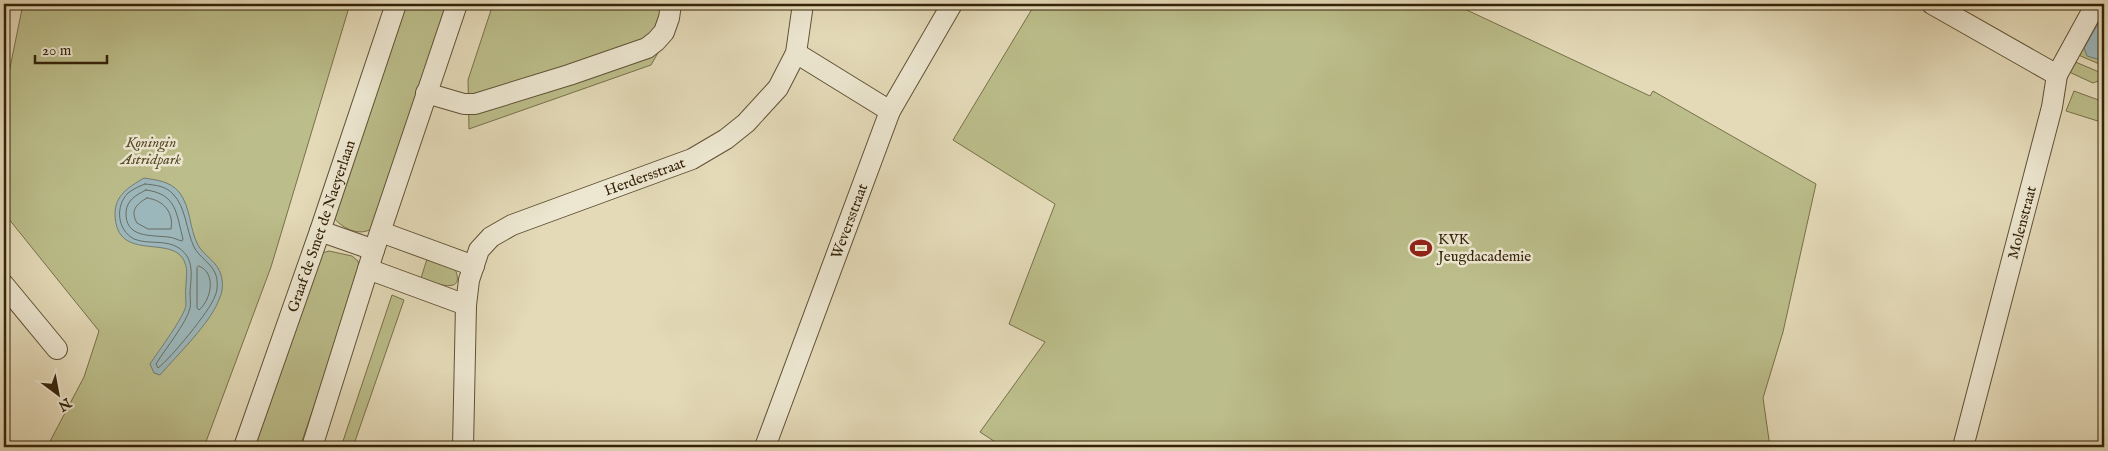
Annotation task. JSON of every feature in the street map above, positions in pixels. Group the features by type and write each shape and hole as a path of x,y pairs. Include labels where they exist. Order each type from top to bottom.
{"street":[{"name":"Graaf de Smet de Naeyerlaan","path":"244,447 320,231 396,4"},
{"path":"312,447 377,241 457,4"},
{"path":"426,93 464,104 475,104 632,54 656,42 664,32 671,4"},
{"name":"Herdersstraat","path":"463,447 466,305 469,280 479,250 491,237 512,225 692,159 726,139 746,123 778,88 796,54 803,4"},
{"name":"Weversstraat","path":"764,447 890,110 952,4"},
{"path":"1932,4 2057,75"},
{"name":"Molenstraat","path":"1963,447 2052,107 2057,75 2096,4"},
{"path":"796,54 890,110"},
{"path":"320,231 377,241 474,266"},
{"path":"368,269 466,305"},
{"path":"4,285 57,349"}],"green space":[{"name":"Koningin Astridpark","path":"23,4 350,4 271,267 204,447 47,447 84,377 99,331 4,213 4,97"},
{"path":"402,4 449,4 373,228 368,231 357,232 342,225 334,218"},
{"path":"493,4 666,4 663,44 651,65 469,129 468,80"},
{"name":"KVK Jeugdacademie","path":"1035,4 1454,4 1650,96 1653,91 1816,184 1783,332 1763,398 1770,447 1003,447 980,432 1045,342 1009,324 1055,204 953,140"},
{"path":"2104,4 2104,66 2076,54"},
{"path":"2073,61 2104,74 2104,79 2093,83 2067,71"},
{"path":"2074,91 2104,102 2104,123 2066,111"},
{"path":"329,251 352,256 358,261 360,272 300,447 253,447 322,253"},
{"path":"427,259 455,269 456,283 447,286 421,278"},
{"path":"392,295 404,300 353,447 341,447"}],"water":[{"path":"2104,13 2104,61 2087,56 2084,48"},
{"path":"144,178 167,183 179,192 186,204 198,245 217,266 222,283 221,295 210,317 160,375 154,373 150,364 176,326 184,310 186,305 187,274 185,263 179,254 170,249 135,244 125,239 118,229 115,214 117,202 128,188"}],"place":[{"name":"KVK Jeugdacademie","path":"1421,248"}]}
